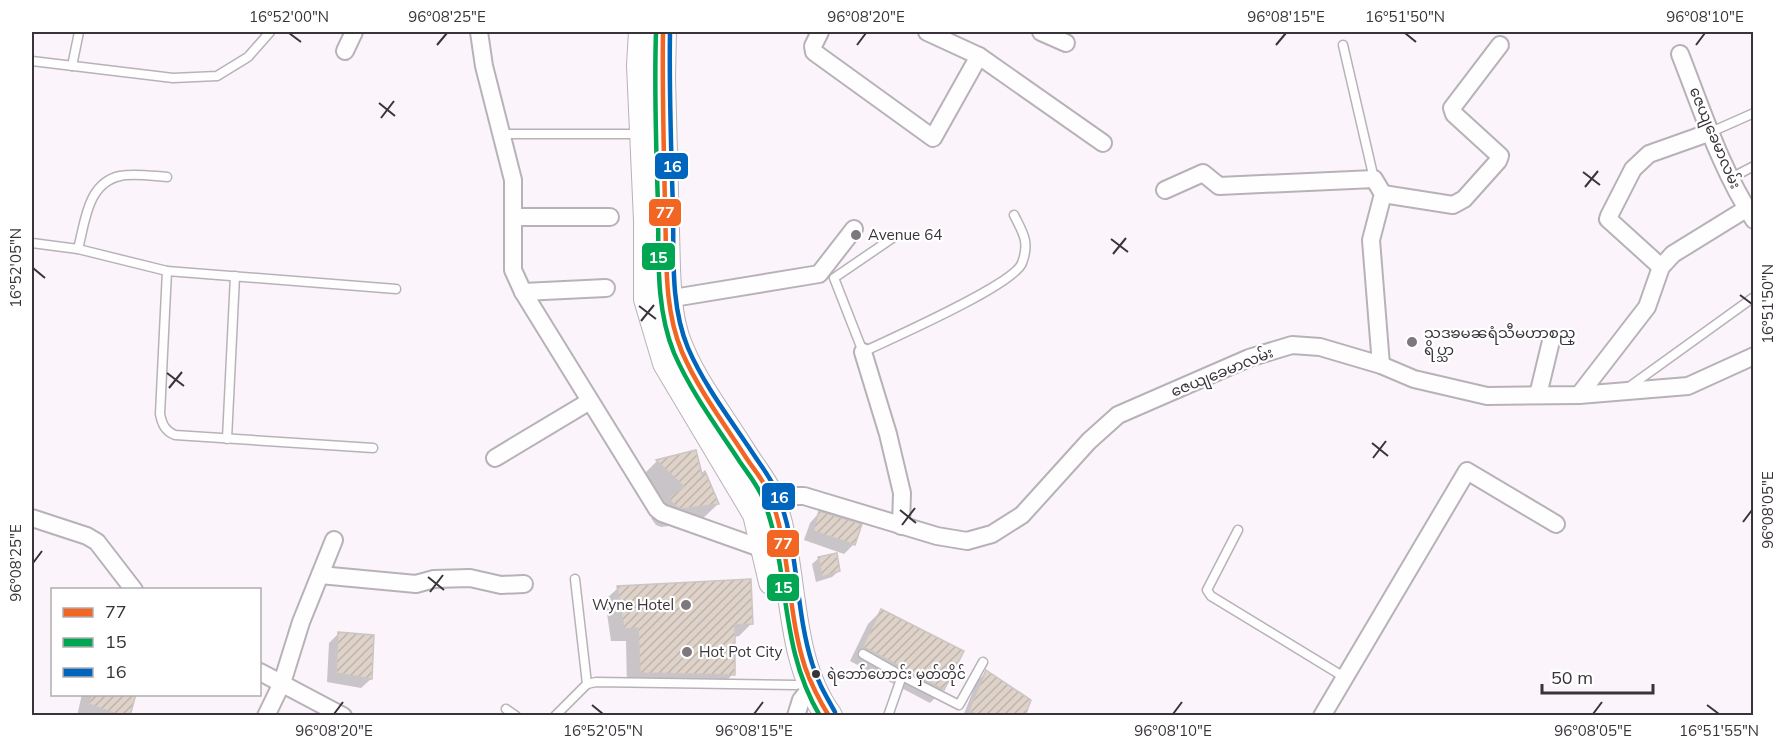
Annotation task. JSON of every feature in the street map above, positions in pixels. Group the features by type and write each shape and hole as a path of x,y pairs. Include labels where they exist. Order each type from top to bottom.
{"main road":[{"path":"642,32 640,64 650,125 657,220 658,301 693,373 760,499 779,527 801,649 802,701"},
{"path":"650,125 663,32"},
{"path":"760,499 756,514 766,550 783,640 802,701"},
{"path":"802,701 821,705 829,716"}],"street":[{"path":"345,51 354,32"},
{"path":"479,32 484,66 513,180 513,270 523,292 657,509 662,513 766,550"},
{"path":"820,32 813,46 814,52 933,138 979,56"},
{"path":"927,32 979,56 1103,143"},
{"path":"1041,32 1066,43"},
{"path":"1383,194 1453,205 1464,199 1498,161 1500,156 1454,114 1452,108 1500,45"},
{"name":"ဇေယျခေမာလမ်း","path":"1680,54 1731,178 1750,214"},
{"path":"1660,267 1608,219 1609,216 1633,169 1649,154 1711,132"},
{"path":"1165,190 1203,173 1219,186 1374,180 1383,194 1371,240 1381,365"},
{"path":"1579,395 1647,307 1660,267 1673,254 1750,214"},
{"path":"514,217 610,217"},
{"path":"658,301 819,274 854,229"},
{"path":"523,292 606,288"},
{"path":"1538,395 1551,341"},
{"name":"ဇေယျခေမာလမ်း","path":"760,499 804,496 937,536 967,541 992,534 1022,515 1089,441 1118,415 1249,358 1292,345 1320,347 1381,365 1414,379 1487,396 1579,395 1688,386 1754,356"},
{"path":"863,352 888,434 902,493 901,526"},
{"path":"495,458 590,401"},
{"path":"1322,716 1467,471 1556,524"},
{"path":"32,518 87,536 97,542 132,588"},
{"path":"266,716 282,683 301,622 334,540"},
{"path":"320,575 416,584 434,579 470,578 501,585 524,584"},
{"path":"261,672 343,716"}],"lane":[{"path":"72,66 79,32"},
{"path":"32,61 173,78 217,76 248,57 270,32"},
{"path":"1343,45 1374,180"},
{"path":"1711,132 1754,113"},
{"path":"502,134 650,125"},
{"path":"1731,178 1754,166"},
{"path":"78,249 90,201 101,187 117,176 166,177"},
{"path":"894,237 834,278 863,352 994,288 1022,265 1026,241 1014,215"},
{"path":"32,243 78,249 167,271 396,289"},
{"path":"167,271 160,414 161,421 169,433 374,448"},
{"path":"227,439 235,276"},
{"path":"1624,391 1754,297"},
{"path":"1238,530 1207,590 1211,596 1344,677"},
{"path":"576,579 587,684"},
{"path":"863,654 959,705 983,662"},
{"path":"888,716 902,676"},
{"path":"555,716 587,684 596,682 802,701"},
{"path":"506,709 516,716"}],"building":[{"path":"696,450 702,474 705,471 719,504 681,509 668,498 684,487 656,460"},
{"path":"819,511 862,524 855,545 813,531"},
{"path":"837,553 840,571 822,577 818,557"},
{"path":"751,579 753,624 735,625 735,675 640,673 638,628 624,629 617,586"},
{"path":"881,609 964,651 944,690 866,648 862,648"},
{"path":"338,632 374,635 372,679 336,673"},
{"path":"986,670 1031,700 1025,716 978,716 969,710"},
{"path":"91,696 135,696 130,716 121,716 89,704"}],"transit line":[{"name":"15","path":"656,32 658,261 661,299 668,335 688,382 757,486 764,501 778,555 797,663 820,716"},
{"name":"77","path":"663,32 666,263 669,299 676,335 682,352 711,405 769,492 782,539 799,646 810,680 829,716"},
{"name":"16","path":"670,32 674,280 682,332 702,375 770,478 778,495 790,536 802,622 812,663 816,676 835,712"}],"place":[{"name":"Avenue 64","path":"856,235"},
{"name":"သဒၶမၼရံသီမဟာစည္ ရိပ္သာ","path":"1412,342"},
{"name":"Wyne Hotel","path":"686,605"},
{"name":"Hot Pot City","path":"687,652"},
{"name":"ရဲဘော်ဟောင်း မှတ်တိုင်","path":"816,674"}]}
